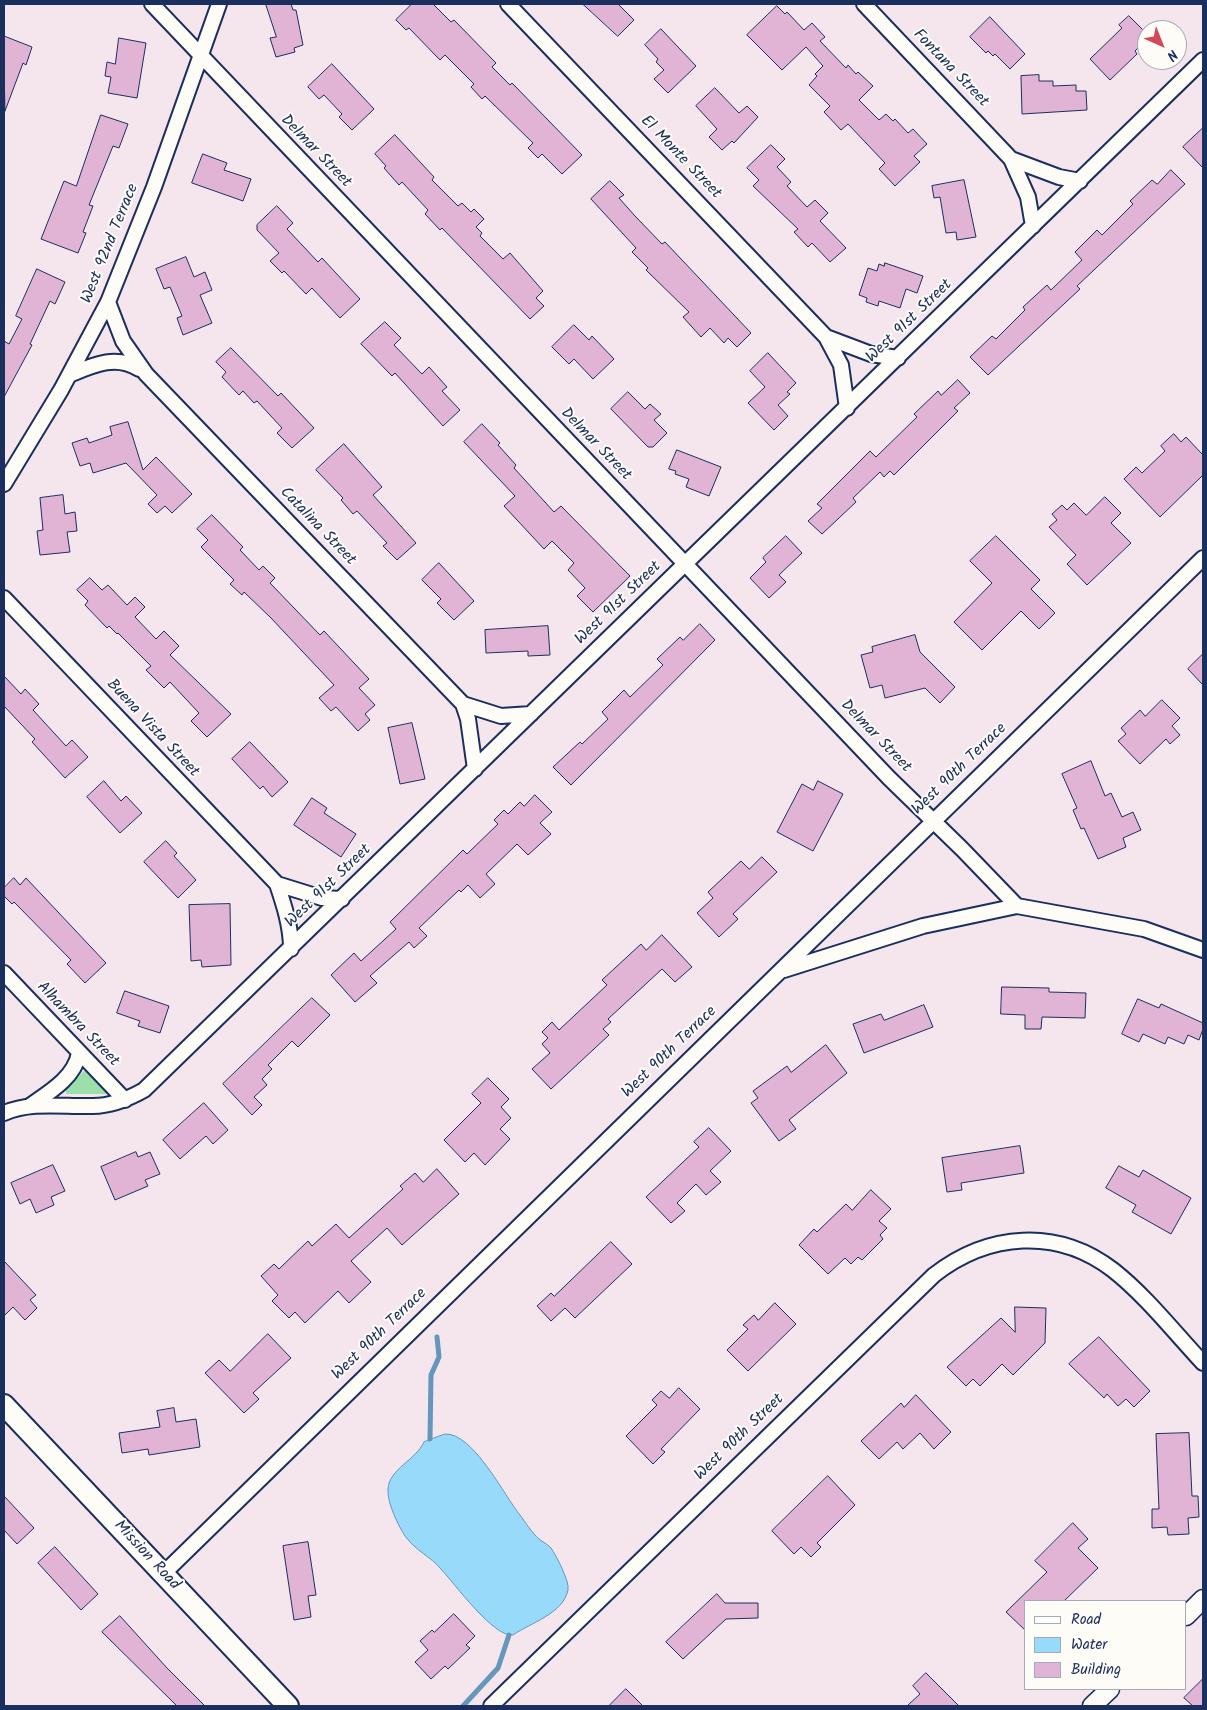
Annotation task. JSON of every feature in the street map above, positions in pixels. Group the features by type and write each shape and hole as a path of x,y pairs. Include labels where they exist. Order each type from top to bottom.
{"main road":[{"name":"Mission Road","path":"4,1405 288,1706"}],"street":[{"name":"Delmar Street","path":"152,4 889,778 1016,906"},
{"name":"West 92nd Terrace","path":"4,484 69,375 108,302 154,187 219,4"},
{"name":"El Monte Street","path":"508,4 826,337 841,365 847,408"},
{"name":"Fontana Street","path":"864,4 1011,159 1028,197 1033,226"},
{"name":"West 91st Street","path":"28,1106 94,1106 125,1100 144,1090 1203,60"},
{"name":"Fontana Street","path":"1011,159 1058,176 1080,181"},
{"name":"Catalina Street","path":"108,302 123,341 146,374 463,704 468,719 476,768"},
{"name":"El Monte Street","path":"826,337 871,354 898,358"},
{"name":"Catalina Street","path":"69,375 96,364 116,361 125,362 146,374"},
{"name":"West 90th Terrace","path":"163,1574 932,820 1203,558"},
{"name":"Buena Vista Street","path":"4,598 277,884 286,911 291,935 290,949"},
{"name":"Catalina Street","path":"463,704 502,716 531,714"},
{"name":"Buena Vista Street","path":"277,884 322,898 342,899"},
{"path":"780,971 923,926 1016,906 1144,930 1203,950"},
{"name":"Alhambra Street","path":"4,973 125,1100"},
{"name":"West 91st Street","path":"4,1113 28,1106 47,1095 78,1065 80,1053"},
{"name":"West 90th Street","path":"490,1706 934,1275 950,1262 975,1250 1002,1242 1039,1241 1068,1247 1094,1258 1114,1271 1203,1363"},
{"path":"1187,1615 1203,1598"},
{"path":"1092,1706 1109,1690"}],"green space":[{"path":"86,1069 109,1092 108,1094 66,1094 66,1089"}],"water":[{"path":"445,1434 456,1436 477,1454 531,1531 551,1548 565,1575 568,1590 560,1605 553,1612 513,1635 505,1634 485,1619 437,1565 405,1536 391,1507 388,1489 393,1476 424,1442"}],"building":[{"path":"266,4 291,4 293,10 296,10 303,45 294,48 295,52 276,57 270,38 276,37"},
{"path":"412,4 433,4 451,22 454,20 496,63 492,67 510,85 512,83 582,155 562,174 542,154 538,158 528,148 533,143 485,96 482,99 471,87 474,84 445,55 440,60 409,28 406,30 396,20"},
{"path":"583,4 618,4 634,20 618,36"},
{"path":"777,6 785,14 787,12 804,30 812,23 825,37 820,41 846,68 848,65 856,74 858,72 873,86 859,100 879,120 886,114 893,121 895,119 908,133 913,129 927,144 914,156 920,162 895,186 879,169 885,163 848,124 841,130 824,112 830,106 809,85 817,76 815,74 823,66 806,47 782,70 747,35"},
{"path":"1129,16 1137,24 1137,49 1135,51 1137,54 1110,80 1090,59 1122,28 1119,25"},
{"path":"990,17 1025,54 1010,69 995,54 993,56 988,51 986,53 970,37"},
{"path":"661,29 696,66 668,93 654,79 664,70 656,62 658,59 645,45"},
{"path":"4,36 32,47 26,65 23,63 5,111"},
{"path":"119,38 146,43 137,98 108,93 111,77 105,76 107,62 115,64"},
{"path":"332,64 374,109 352,130 339,117 342,114 324,95 319,99 308,87"},
{"path":"1039,75 1039,81 1053,81 1053,86 1076,85 1076,91 1086,91 1087,110 1022,114 1021,76"},
{"path":"715,88 739,113 747,106 758,117 734,143 732,141 722,150 709,137 717,129 696,106"},
{"path":"101,115 128,124 119,148 113,146 89,205 93,206 83,232 86,233 78,253 41,239 64,181 76,186"},
{"path":"1203,128 1203,168 1183,147"},
{"path":"395,135 434,177 432,180 458,206 462,203 471,212 474,209 484,219 476,227 482,233 480,236 503,259 510,253 543,291 536,298 544,306 530,319 442,228 440,230 425,214 428,210 402,182 399,185 384,168 386,166 375,154"},
{"path":"771,145 785,159 777,167 791,182 787,186 807,207 815,200 828,213 820,221 846,248 830,262 812,243 808,247 794,232 798,229 753,186 759,180 747,168"},
{"path":"203,154 227,163 224,170 251,179 243,201 192,183"},
{"path":"1171,170 1185,184 1077,286 1080,289 988,375 970,357 992,336 996,339 1025,310 1023,307 1047,285 1051,290 1082,260 1075,252 1097,230 1102,235 1133,204 1130,201 1152,180 1157,184"},
{"path":"964,180 976,237 957,240 956,232 946,233 940,197 934,198 932,186"},
{"path":"610,181 624,195 619,198 635,216 662,244 665,242 751,333 737,347 728,338 724,343 710,328 701,337 683,317 689,312 646,270 648,268 632,252 636,248 591,199"},
{"path":"277,206 293,223 287,229 318,262 322,258 360,299 340,318 312,288 306,294 284,271 282,273 270,261 279,253 257,230 257,225"},
{"path":"186,257 194,277 205,272 212,290 200,295 212,323 183,335 177,318 182,316 170,287 164,289 156,269"},
{"path":"885,263 923,276 917,293 906,289 900,308 879,301 878,306 866,302 867,298 859,295 868,268 877,271 879,264 884,266"},
{"path":"37,269 65,282 55,304 50,301 30,344 32,345 4,397 4,341 9,344 22,319 16,316"},
{"path":"385,322 401,338 394,345 422,374 429,367 447,387 442,391 460,410 443,426 395,373 392,376 361,344"},
{"path":"574,325 589,340 592,336 614,359 593,379 574,359 569,364 552,347"},
{"path":"231,348 278,396 281,393 314,428 292,448 277,433 282,428 257,401 254,403 243,391 239,395 222,377 226,372 216,362"},
{"path":"768,353 796,383 787,392 790,394 778,405 788,416 774,430 748,403 765,387 750,371"},
{"path":"958,380 970,393 954,408 958,411 894,475 890,471 884,477 880,472 853,498 856,502 822,534 808,521 822,508 817,504 870,451 876,457 917,417 914,414 938,391 941,395"},
{"path":"628,392 645,409 650,404 661,414 654,420 667,433 653,447 648,447 611,409"},
{"path":"128,422 143,470 156,457 192,494 172,513 165,506 157,513 148,504 157,495 126,463 93,473 90,463 80,466 72,443 87,438 89,443 112,435 110,427"},
{"path":"482,424 500,443 498,445 516,465 514,468 554,512 561,506 630,576 593,612 577,596 585,588 568,570 574,563 552,541 544,549 504,506 515,496 464,442"},
{"path":"1174,434 1181,442 1186,437 1203,455 1203,475 1160,517 1124,479 1136,467 1142,473 1165,451 1161,446"},
{"path":"344,444 382,487 373,495 416,543 397,560 383,546 387,543 357,511 353,514 341,500 343,498 316,470"},
{"path":"677,450 721,467 709,496 686,487 689,479 675,474 676,471 669,469"},
{"path":"63,495 65,514 75,512 77,531 67,532 70,552 40,555 37,531 43,530 40,498"},
{"path":"1105,497 1121,513 1111,523 1131,543 1087,585 1067,564 1076,555 1049,527 1057,520 1052,514 1062,505 1067,510 1074,503 1086,515"},
{"path":"212,515 243,547 240,550 259,570 263,566 275,578 270,583 320,635 324,631 369,679 359,688 375,705 365,714 370,720 358,731 336,707 331,711 319,698 334,685 271,618 244,592 242,595 230,584 234,580 201,547 208,540 197,529"},
{"path":"786,536 802,553 779,575 786,582 769,598 750,578 766,562 763,558"},
{"path":"996,536 1040,580 1031,589 1055,613 1039,629 1021,611 982,650 954,622 992,583 970,561"},
{"path":"439,563 474,601 454,620 437,603 441,599 422,580"},
{"path":"90,578 102,590 108,585 127,605 135,597 145,607 135,617 156,639 164,631 179,646 170,655 231,714 207,737 191,721 199,713 170,682 164,688 146,670 151,666 118,633 109,626 107,628 85,605 88,601 77,590"},
{"path":"700,624 715,640 571,785 553,767 580,742 582,744 608,719 602,712 624,690 630,697 663,665 657,659 680,637 683,640"},
{"path":"548,626 550,655 528,656 528,651 486,653 485,630"},
{"path":"915,635 920,652 955,687 940,703 925,688 885,698 882,685 870,688 861,655 873,652 872,647"},
{"path":"1203,654 1203,685 1188,669"},
{"path":"4,676 21,694 25,689 39,704 33,710 66,746 72,740 88,757 65,778 32,742 35,739 4,706"},
{"path":"1162,700 1180,718 1172,726 1180,735 1170,744 1166,739 1140,764 1118,741 1126,734 1121,728 1140,710 1145,716"},
{"path":"412,723 425,779 400,784 388,728"},
{"path":"250,742 288,782 272,797 263,786 260,789 232,759"},
{"path":"1091,761 1105,796 1111,793 1122,817 1133,812 1141,830 1123,838 1126,847 1098,859 1084,828 1081,829 1073,810 1077,808 1062,774"},
{"path":"104,781 121,801 126,796 142,813 120,833 87,797"},
{"path":"818,781 843,794 813,851 777,832 802,784 813,790"},
{"path":"535,795 552,812 540,823 551,834 528,855 517,844 486,874 495,884 480,898 468,885 461,892 459,890 419,928 427,936 414,948 409,942 370,976 377,983 355,1002 331,975 354,953 361,961 396,929 390,922 463,850 467,854 498,824 494,820 504,810 508,814 520,802 524,806"},
{"path":"312,798 327,808 324,813 356,834 341,857 294,825"},
{"path":"166,841 177,853 174,856 196,880 178,898 144,862"},
{"path":"762,857 777,872 733,914 738,919 719,937 697,913 713,898 708,892 741,861 749,869"},
{"path":"14,878 20,885 26,878 106,963 85,983 67,964 71,960 14,902 12,904 4,896 4,888"},
{"path":"230,904 231,965 202,967 201,960 191,961 189,905"},
{"path":"662,935 692,967 675,982 662,969 608,1019 611,1022 603,1029 609,1035 551,1089 532,1069 550,1053 542,1044 548,1038 542,1032 552,1022 559,1030 607,985 602,980 641,944 646,950"},
{"path":"1002,987 1049,988 1049,992 1086,993 1085,1018 1042,1017 1041,1029 1025,1029 1025,1015 1001,1014"},
{"path":"125,991 169,1006 160,1033 138,1026 140,1021 117,1013"},
{"path":"312,998 330,1015 298,1047 292,1041 268,1065 272,1069 262,1079 267,1085 254,1097 262,1105 252,1115 223,1084"},
{"path":"1138,999 1159,1008 1161,1004 1203,1023 1199,1040 1188,1035 1184,1044 1168,1037 1165,1044 1143,1034 1139,1042 1122,1034"},
{"path":"924,1005 933,1027 864,1053 853,1024 881,1014 884,1020"},
{"path":"826,1045 847,1073 789,1120 796,1129 779,1141 751,1103 758,1098 753,1091 787,1066 791,1072"},
{"path":"488,1078 509,1099 501,1107 511,1118 500,1129 510,1139 485,1165 474,1153 465,1162 444,1140 481,1103 472,1094"},
{"path":"204,1103 228,1130 213,1144 206,1136 180,1159 163,1140"},
{"path":"709,1128 731,1151 710,1171 721,1182 706,1195 696,1184 677,1203 685,1211 671,1223 646,1197 699,1147 694,1142"},
{"path":"1020,1146 1024,1173 961,1183 962,1190 947,1192 942,1158"},
{"path":"136,1152 138,1157 150,1152 160,1174 145,1180 148,1186 115,1200 101,1167"},
{"path":"53,1165 65,1191 51,1197 54,1205 36,1213 30,1199 20,1204 11,1183"},
{"path":"1119,1166 1139,1177 1143,1170 1191,1198 1171,1234 1132,1212 1136,1205 1106,1188"},
{"path":"437,1169 459,1194 402,1245 387,1228 351,1261 371,1282 349,1303 338,1291 305,1323 295,1312 289,1318 272,1301 278,1295 261,1276 274,1264 279,1269 308,1241 312,1246 336,1224 349,1238 403,1189 400,1186 415,1173 423,1182"},
{"path":"871,1190 891,1209 879,1221 887,1228 880,1235 883,1239 862,1260 858,1257 851,1264 845,1258 828,1274 799,1245 814,1229 817,1232 846,1204 852,1210"},
{"path":"611,1242 632,1264 575,1318 565,1308 551,1321 537,1306 551,1293 554,1296"},
{"path":"4,1261 36,1295 30,1300 37,1308 25,1320 13,1307 4,1316"},
{"path":"775,1303 796,1324 748,1371 727,1350 748,1329 743,1325 754,1315 758,1320"},
{"path":"1015,1307 1046,1308 1045,1343 1013,1375 1002,1364 980,1386 973,1379 966,1386 947,1367 1001,1318 1015,1332"},
{"path":"268,1334 291,1358 253,1393 259,1399 244,1413 205,1373 219,1360 230,1371"},
{"path":"1099,1337 1150,1391 1134,1407 1126,1399 1118,1406 1107,1394 1104,1398 1069,1364"},
{"path":"679,1388 700,1409 661,1449 665,1452 653,1464 626,1436 657,1405 652,1400 661,1391 669,1398"},
{"path":"916,1395 951,1432 934,1449 920,1433 903,1449 897,1442 879,1459 861,1441 901,1403 904,1407"},
{"path":"174,1408 176,1422 196,1419 200,1447 149,1455 148,1449 122,1453 119,1433 160,1427 157,1411"},
{"path":"1189,1433 1192,1496 1198,1496 1199,1517 1188,1518 1189,1534 1168,1535 1167,1527 1152,1528 1152,1509 1159,1509 1156,1434"},
{"path":"828,1476 855,1505 817,1543 821,1547 811,1557 801,1547 794,1554 772,1531"},
{"path":"4,1496 34,1528 17,1544 4,1530"},
{"path":"1073,1523 1088,1539 1078,1548 1098,1568 1065,1600 1024,1600 1024,1629 1006,1612 1047,1572 1035,1561"},
{"path":"308,1542 316,1595 308,1596 311,1617 294,1620 283,1546"},
{"path":"55,1547 98,1594 81,1610 38,1563"},
{"path":"717,1594 725,1603 758,1603 758,1618 726,1619 683,1659 666,1642"},
{"path":"454,1614 475,1636 466,1645 470,1648 448,1669 445,1666 431,1679 415,1662 428,1650 420,1641 432,1630 434,1632"},
{"path":"120,1616 167,1668 205,1706 177,1706 102,1632"},
{"path":"926,1673 959,1706 907,1706 920,1694 913,1686"},
{"path":"1203,1679 1203,1706 1193,1706 1184,1698"},
{"path":"626,1689 643,1706 609,1706"}],"waterway":[{"path":"430,1439 431,1375 439,1357 437,1337"},
{"path":"463,1706 498,1668 509,1635"}]}
